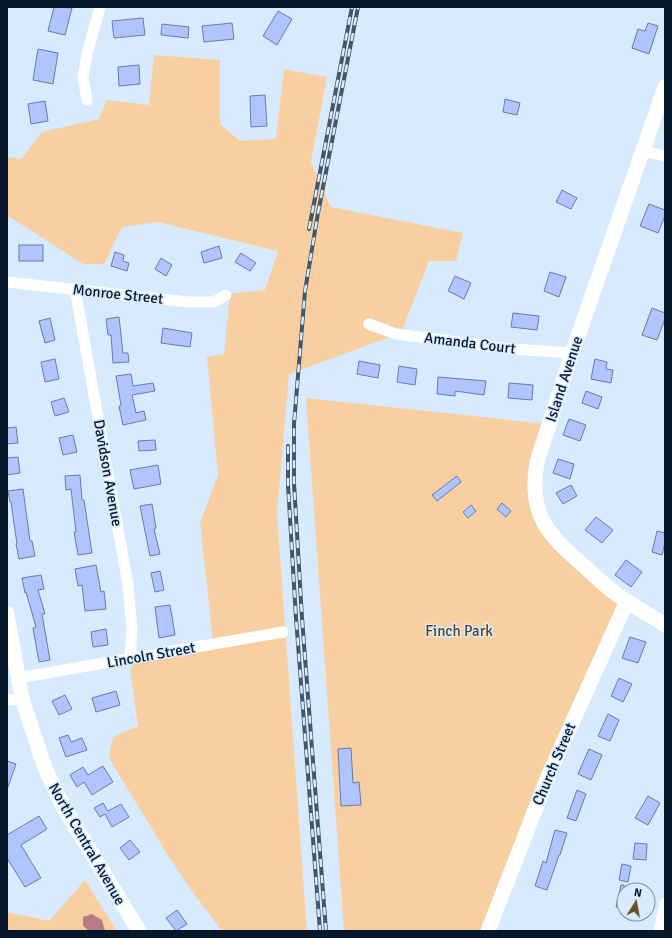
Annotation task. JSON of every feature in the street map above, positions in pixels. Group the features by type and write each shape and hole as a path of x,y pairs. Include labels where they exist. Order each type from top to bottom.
{"street":[{"path":"87,100 83,78 100,7"},
{"name":"Island Avenue","path":"665,87 572,353 534,475 534,489 541,517 554,539 612,591 665,625"},
{"path":"642,151 665,156"},
{"name":"Monroe Street","path":"7,282 190,302 214,302 226,295"},
{"name":"Davidson Avenue","path":"75,289 128,585 132,628 130,658"},
{"name":"Amanda Court","path":"369,324 396,334 512,349 572,353"},
{"name":"Church Street","path":"495,931 496,908 549,774 627,601"},
{"name":"North Central Avenue","path":"7,614 22,699 44,768 64,808 139,931"},
{"name":"Lincoln Street","path":"18,678 283,632"},
{"path":"7,700 22,699"},
{"path":"659,931 665,903"},
{"path":"488,931 496,908"}],"green space":[{"path":"154,55 220,60 220,124 240,141 276,139 284,69 327,77 311,162 331,207 463,233 456,261 429,261 401,333 289,374 277,514 307,931 222,931 169,857 109,758 113,737 138,726 130,669 144,653 213,641 200,523 218,475 207,357 224,354 230,294 265,290 278,251 158,222 122,227 104,264 83,264 7,215 7,157 21,159 42,132 99,119 107,100 149,105"},
{"name":"Finch Park","path":"306,398 546,424 535,465 546,524 620,598 485,931 344,931"},
{"path":"85,880 117,931 7,931 7,912 49,921"}],"shaded area":[{"path":"92,914 102,920 105,931 89,931 83,926 83,917"}],"building":[{"path":"54,7 72,8 65,35 48,31"},
{"path":"278,11 292,19 277,45 263,36"},
{"path":"143,18 145,35 114,38 112,21"},
{"path":"232,23 234,39 204,42 202,26"},
{"path":"648,23 658,26 649,54 632,48 638,29 645,31"},
{"path":"162,24 189,27 188,38 161,35"},
{"path":"38,49 58,53 53,84 33,80"},
{"path":"139,65 140,84 119,86 118,67"},
{"path":"265,95 267,126 251,127 250,96"},
{"path":"505,99 520,103 517,115 503,112"},
{"path":"45,101 48,121 31,124 28,104"},
{"path":"562,190 577,198 571,209 556,202"},
{"path":"649,204 665,210 665,216 658,233 640,226"},
{"path":"19,245 43,245 43,261 19,261"},
{"path":"219,246 222,258 204,263 201,252"},
{"path":"115,252 124,255 123,261 129,263 127,271 111,266"},
{"path":"241,253 256,263 250,271 235,262"},
{"path":"161,258 172,265 166,276 155,269"},
{"path":"550,272 566,277 559,297 544,291"},
{"path":"455,276 471,283 464,299 448,291"},
{"path":"652,308 665,313 665,319 657,340 642,335"},
{"path":"513,313 539,316 537,330 511,327"},
{"path":"119,317 123,353 128,353 129,362 113,363 111,335 108,335 106,319"},
{"path":"50,318 55,340 45,343 39,321"},
{"path":"163,328 192,333 190,347 161,343"},
{"path":"55,359 59,379 45,382 41,362"},
{"path":"595,359 607,362 606,369 613,370 611,383 591,379"},
{"path":"359,361 380,365 378,378 357,374"},
{"path":"399,366 417,369 415,385 397,382"},
{"path":"131,374 133,386 153,383 155,391 132,395 136,413 144,411 146,420 123,425 119,406 121,405 116,376"},
{"path":"438,377 486,381 484,395 455,391 455,396 437,394"},
{"path":"509,383 533,385 532,400 508,398"},
{"path":"586,391 602,397 598,409 582,403"},
{"path":"64,398 69,412 55,416 51,402"},
{"path":"569,419 586,425 580,441 563,435"},
{"path":"16,427 18,443 7,444 7,428"},
{"path":"73,435 77,452 63,455 59,438"},
{"path":"155,440 156,450 139,451 138,441"},
{"path":"18,457 20,473 7,475 7,458"},
{"path":"558,459 574,464 570,479 553,473"},
{"path":"158,465 161,484 134,489 130,470"},
{"path":"80,475 82,500 84,500 92,553 78,555 74,532 76,532 71,489 66,490 65,476"},
{"path":"457,476 461,482 437,501 432,495"},
{"path":"571,485 577,496 563,504 556,493"},
{"path":"23,489 30,541 32,541 35,556 19,559 11,502 8,491"},
{"path":"502,503 511,511 506,517 497,509"},
{"path":"152,504 156,528 154,529 160,554 150,556 140,506"},
{"path":"471,505 476,511 468,518 463,512"},
{"path":"596,517 613,530 602,543 585,530"},
{"path":"657,531 665,533 665,543 662,555 652,552"},
{"path":"626,560 642,572 631,587 615,575"},
{"path":"96,565 101,592 104,591 106,609 85,611 82,585 78,586 75,569"},
{"path":"160,571 164,590 155,592 151,573"},
{"path":"41,575 44,589 38,590 45,614 42,614 50,660 39,662 33,628 36,627 26,592 25,593 22,578"},
{"path":"170,605 175,635 159,638 155,607"},
{"path":"106,629 108,645 93,647 91,632"},
{"path":"630,637 646,642 638,663 622,658"},
{"path":"619,678 632,684 623,702 611,696"},
{"path":"116,691 120,705 96,712 92,698"},
{"path":"65,695 72,709 59,715 52,701"},
{"path":"608,714 619,720 610,741 598,736"},
{"path":"68,735 71,742 82,738 87,750 66,757 59,738"},
{"path":"351,748 353,783 359,782 361,805 341,806 338,749"},
{"path":"589,749 602,755 591,780 578,774"},
{"path":"7,761 16,764 8,787 7,787"},
{"path":"103,766 113,782 92,795 84,782 77,787 70,775 83,767 88,775"},
{"path":"577,790 586,794 576,821 567,818"},
{"path":"648,796 660,803 648,825 635,818"},
{"path":"103,803 108,811 121,804 129,817 112,827 105,814 100,817 94,808"},
{"path":"39,816 47,829 21,845 41,878 25,887 7,858 7,835"},
{"path":"555,830 567,833 547,890 535,886 543,861 546,863"},
{"path":"130,840 140,852 129,860 120,848"},
{"path":"635,843 647,844 646,860 633,859"},
{"path":"622,864 631,866 628,882 619,880"},
{"path":"177,910 187,924 176,931 166,918"}],"railway":[{"path":"309,229 352,7"},
{"path":"326,931 302,618 294,483 294,424 305,291 318,213 358,7"},
{"path":"288,446 288,485 296,618 320,931"}]}
